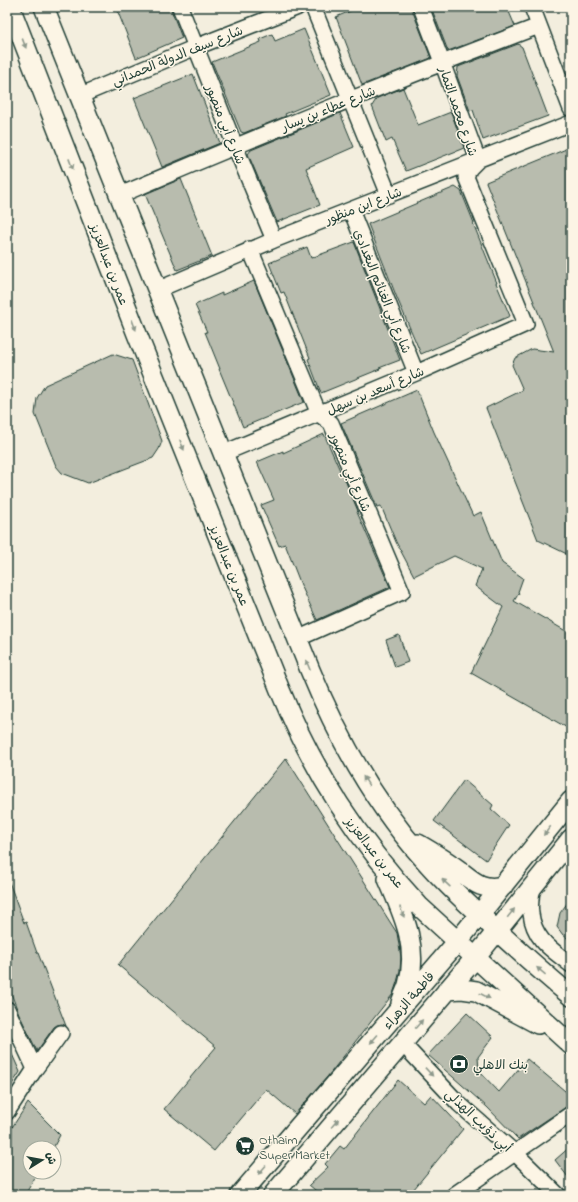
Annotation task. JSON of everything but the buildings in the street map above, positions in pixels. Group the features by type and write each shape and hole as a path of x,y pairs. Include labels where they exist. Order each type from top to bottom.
{"main road":[{"name":"عمر بن عبدالعزيز","path":"10,7 143,348 291,717 303,743 331,793 381,863 420,906 566,1041"},
{"path":"44,7 224,453 297,639 320,695 344,745 373,792 405,836 440,878 537,968 571,996"},
{"name":"فاطمة الزهراء","path":"240,1195 480,915 571,801"},
{"path":"405,836 453,865 474,883 491,888 503,886"},
{"path":"273,1195 476,957 571,839"},
{"path":"381,863 403,915 410,938 410,974 397,1012"},
{"path":"447,990 462,989 476,991 566,1041"}],"street":[{"name":"شارع أبي منصور","path":"180,7 274,240"},
{"name":"شارع سيف الدولة الحمداني","path":"80,96 196,47 298,7"},
{"path":"314,7 390,195"},
{"name":"شارع محمد التمار","path":"421,7 478,160 469,169 466,176 526,324"},
{"path":"532,7 571,109"},
{"name":"شارع عطاء بن يسار","path":"120,195 350,98 539,26"},
{"name":"شارع ابن منظور","path":"158,290 250,249 571,123"},
{"name":"شارع أبي الغنائم البغدادي","path":"351,210 416,373"},
{"name":"شارع أبي منصور","path":"250,249 319,414 331,423 402,592 297,639"},
{"name":"شارع أسعد بن سهل","path":"224,453 416,373 526,324"},
{"path":"535,883 530,903 531,913 537,933 543,941 571,965"},
{"path":"7,1009 35,1069"},
{"path":"7,1112 61,1033"},
{"name":"أبي ذؤيب الهذلي","path":"402,1043 459,1104 515,1153 558,1195"},
{"path":"454,1195 571,1114"}],"place":[{"name":"بنك الاهلي","path":"459,1064"},
{"name":"Othaim Super Market","path":"245,1146"}]}
